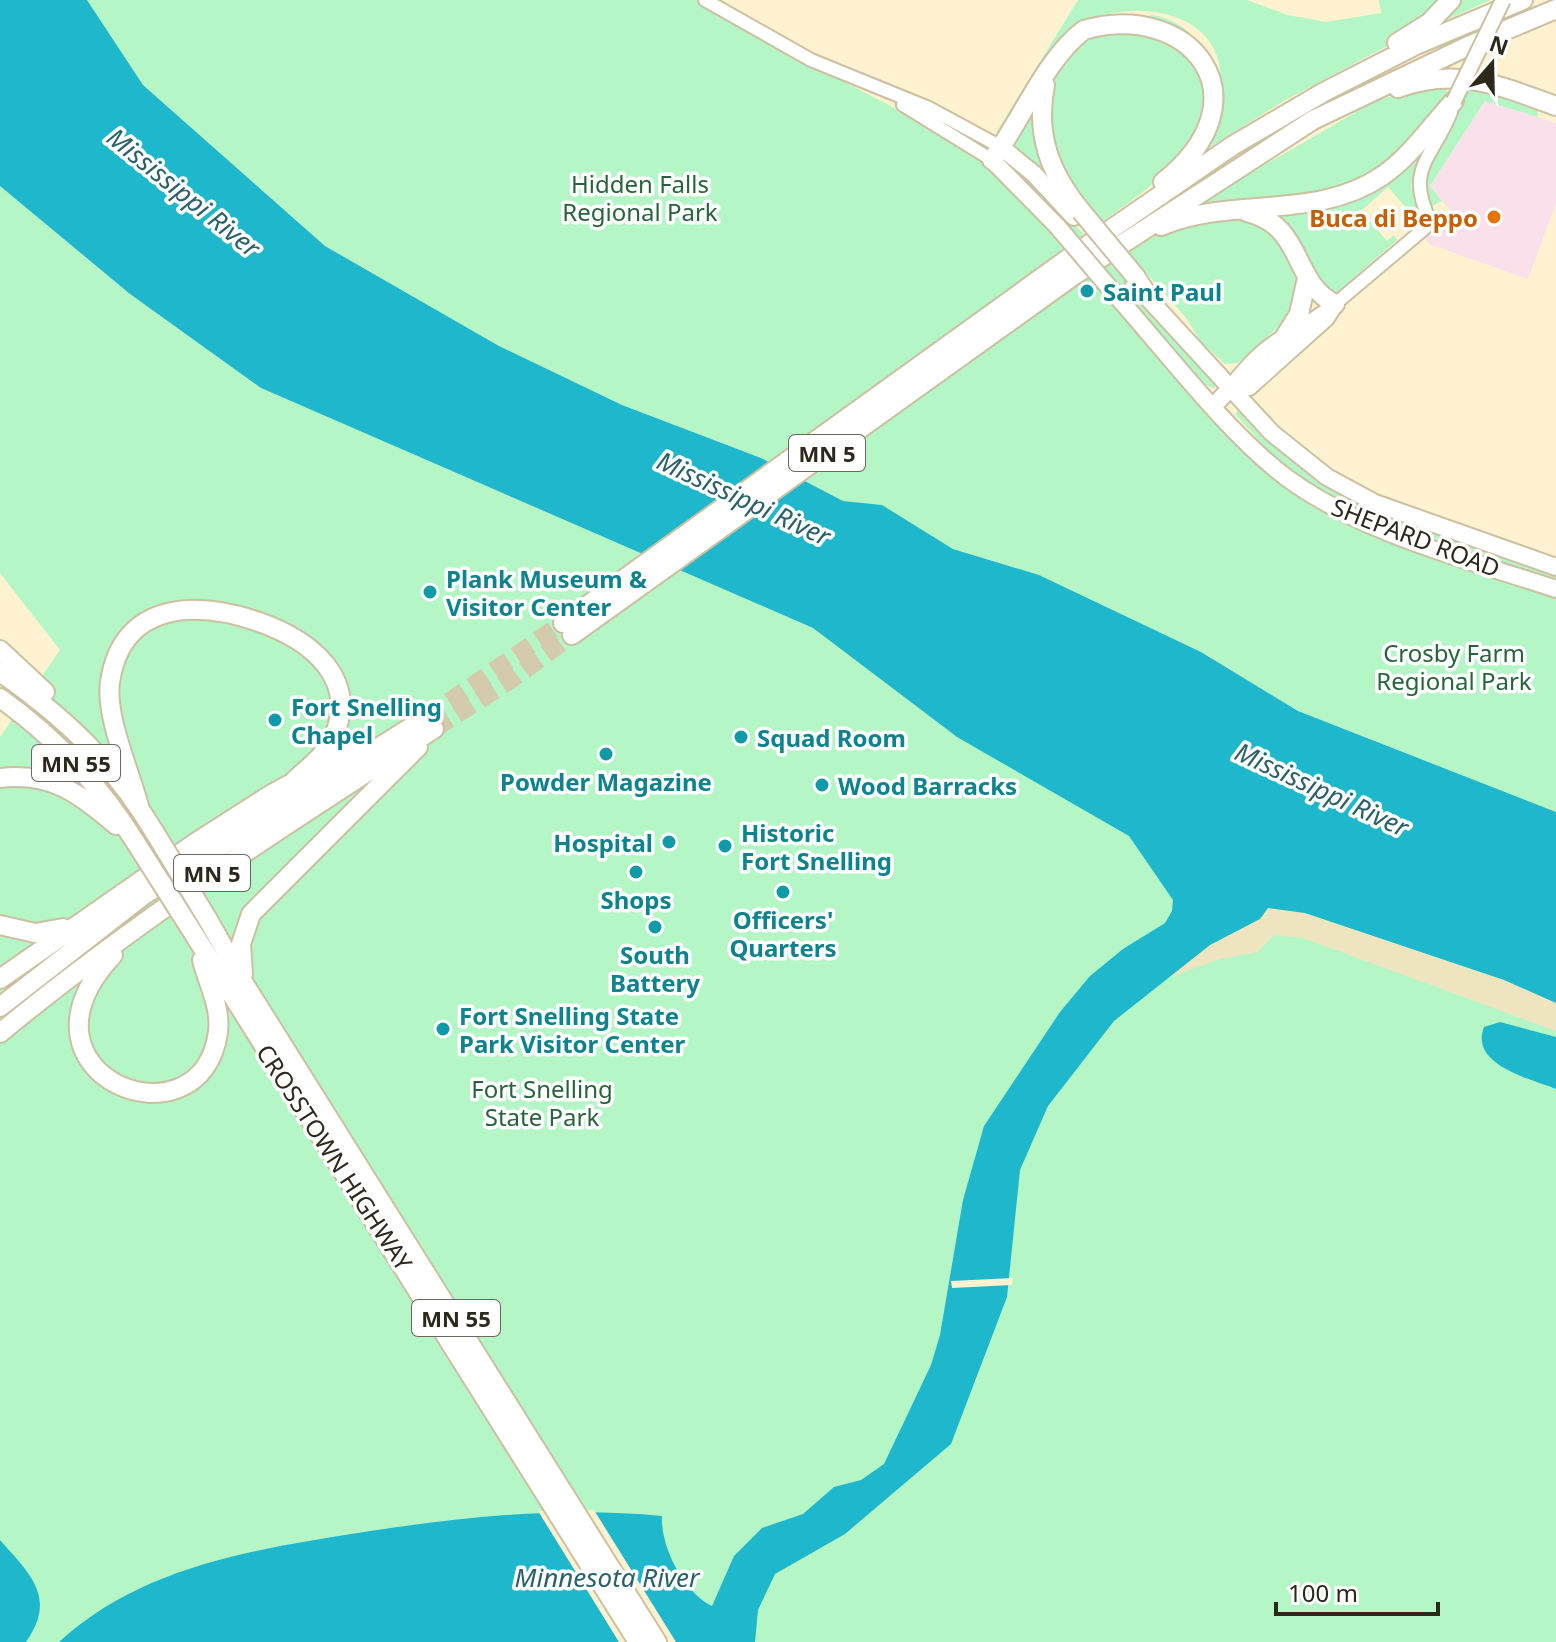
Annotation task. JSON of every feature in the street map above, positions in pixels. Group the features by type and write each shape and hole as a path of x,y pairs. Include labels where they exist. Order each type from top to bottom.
{"highway":[{"path":"1359,74 1389,48 1429,23 1451,0"},
{"name":"MN 5","path":"1068,270 1116,226 1232,146 1416,45 1523,0"},
{"name":"MN 5","path":"571,626 1068,270 1139,231 1313,120 1556,9"},
{"path":"997,153 1066,46 1084,30 1106,17 1130,11 1155,11 1179,19 1197,34 1210,54 1214,100 1199,138 1171,176 1116,226"},
{"path":"1047,75 1041,113 1047,155 1078,214 1137,282"},
{"path":"1360,96 1455,77 1487,81 1556,106"},
{"path":"1139,231 1191,215 1307,203 1369,184 1415,148 1454,101"},
{"path":"1233,209 1265,218 1282,229 1292,242 1307,278 1323,298 1335,304"},
{"path":"1284,338 1299,314 1307,278"},
{"path":"139,806 114,719 110,682 123,647 134,633 155,617 183,608 220,610 279,629 308,644 328,666 340,693 338,722 328,748 292,783"},
{"path":"0,650 49,695 81,734"},
{"name":"CROSSTOWN HIGHWAY","path":"0,672 81,734 139,806 207,918 245,995 319,1127 638,1642"},
{"name":"CROSSTOWN HIGHWAY","path":"0,698 61,747 94,783 195,935 245,995"},
{"path":"0,979 73,925 292,783 346,752 431,723"},
{"path":"245,995 241,944 251,914 431,723"},
{"name":"MN 5","path":"0,1033 157,911 431,723"},
{"name":"MN 5","path":"0,1007 144,895 431,723"},
{"path":"0,786 21,777"},
{"path":"0,778 46,778 72,789 136,843"},
{"path":"157,911 93,975 79,998 76,1039 98,1076 128,1091 157,1093 185,1084 207,1062 218,1033 218,1020 195,935"},
{"path":"0,925 35,933 73,925"},
{"name":"MN 55","path":"245,995 657,1642"}],"main road":[{"path":"1454,101 1503,0"},
{"path":"997,153 1034,174 1078,214"},
{"name":"SHEPARD ROAD","path":"997,153 1113,292 1256,452 1286,477 1348,515 1556,589"},
{"name":"SHEPARD ROAD","path":"1137,282 1232,389 1292,450 1350,490 1397,511 1556,567"},
{"path":"1232,389 1249,387 1326,318 1335,304"},
{"path":"1214,405 1232,389 1237,376 1284,338"}],"street":[{"path":"705,0 811,60 880,90 997,153"},
{"path":"1284,338 1335,304 1431,223 1421,201 1419,177 1454,101"}],"shaded area":[{"path":"1485,101 1556,123 1556,203 1528,279 1429,244 1425,238 1452,212 1430,187"}],"green space":[{"name":"Hidden Falls Regional Park","path":"87,0 697,0 723,19 908,115 993,170 1192,391 1309,501 1556,596 1556,812 1298,711 1201,652 1039,575 953,549 882,505 843,501 761,458 622,405 499,346 325,246 143,85"},
{"path":"1078,0 1247,0 1288,15 1326,22 1381,13 1379,0 1445,0 1391,44 1282,102 1196,156 1212,120 1220,91 1218,59 1209,40 1194,27 1156,12 1112,13 1091,19 1059,54 1001,134 996,133"},
{"path":"1456,0 1491,0 1441,22"},
{"path":"1153,15 1181,26 1200,47 1208,91 1207,105 1201,125 1180,158 1151,186 1102,222 1075,193 1049,139 1051,83 1083,40 1123,18"},
{"path":"1452,81 1436,114 1393,161 1338,191 1197,209 1195,205 1377,100"},
{"path":"1471,83 1537,107 1538,117 1485,101 1430,186 1442,201 1432,206 1426,195 1430,163"},
{"path":"1033,107 1046,166 1041,169 1012,146"},
{"path":"1426,147 1411,185 1420,219 1410,229 1407,224 1414,217 1388,187 1361,211 1387,241 1394,235 1397,240 1335,294 1330,294 1276,219 1278,212 1301,210"},
{"path":"1002,154 1084,234 1077,240 1000,160"},
{"name":"Fort Snelling State Park","path":"0,186 130,294 261,388 813,628 957,737 1556,1003 1556,1642 0,1642 0,737 60,650 0,573"},
{"path":"1232,215 1274,230 1299,272 1299,295 1287,319 1238,363 1225,364 1200,341 1187,319 1127,251 1170,228"},
{"path":"1110,264 1215,380 1215,389 1206,385 1104,269"},
{"path":"1239,409 1296,462 1556,575 1556,582 1348,507 1304,482 1274,457 1235,414"}],"sand":[{"path":"1268,908 1305,913 1504,980 1556,1003 1556,1031 1303,938 1274,935 1257,952 1217,960 1165,979 1210,945 1259,919"}],"water":[{"path":"0,0 87,0 143,85 325,246 499,346 622,405 761,458 843,501 882,505 953,549 1039,575 1201,652 1298,711 1556,812 1556,1003 1504,980 1305,913 1268,908 1260,919 1210,945 1114,1021 1048,1106 1020,1170 1007,1297 951,1444 845,1534 775,1574 758,1610 755,1642 59,1642 92,1616 127,1595 203,1564 324,1538 513,1515 588,1512 662,1516 665,1541 683,1580 712,1606 734,1556 762,1528 803,1514 834,1487 861,1480 884,1464 931,1365 940,1335 963,1200 984,1126 1060,1012 1090,976 1123,949 1165,923 1172,911 1173,900 1129,836 957,737 813,628 261,388 130,294 0,186"},
{"path":"1500,1022 1556,1037 1556,1089 1518,1075 1494,1061 1485,1051 1482,1040 1484,1027"},
{"path":"0,1540 30,1576 40,1600 35,1626 26,1642 0,1642"}],"pier":[{"path":"1013,1278 1012,1285 952,1288 951,1281"},
{"path":"594,1510 676,1642 619,1642 538,1511"}],"tunnel":[{"path":"427,717 563,623"},
{"path":"434,729 512,679 572,635"}],"place":[{"name":"Buca di Beppo","path":"1494,217"},
{"name":"Saint Paul","path":"1087,291"},
{"name":"Plank Museum & Visitor Center","path":"430,592"},
{"name":"Fort Snelling Chapel","path":"275,720"},
{"name":"Squad Room","path":"741,737"},
{"name":"Powder Magazine","path":"606,754"},
{"name":"Wood Barracks","path":"822,785"},
{"name":"Hospital","path":"669,842"},
{"name":"Historic Fort Snelling","path":"725,846"},
{"name":"Shops","path":"636,872"},
{"name":"Officers' Quarters","path":"783,892"},
{"name":"South Battery","path":"655,927"},
{"name":"Fort Snelling State Park Visitor Center","path":"443,1029"}],"water label":[{"name":"Mississippi River","path":"184,192"},
{"name":"Mississippi River","path":"744,498"},
{"name":"Mississippi River","path":"1322,789"},
{"name":"Minnesota River","path":"607,1577"}],"park label":[{"name":"Crosby Farm Regional Park","path":"1454,666"}]}
